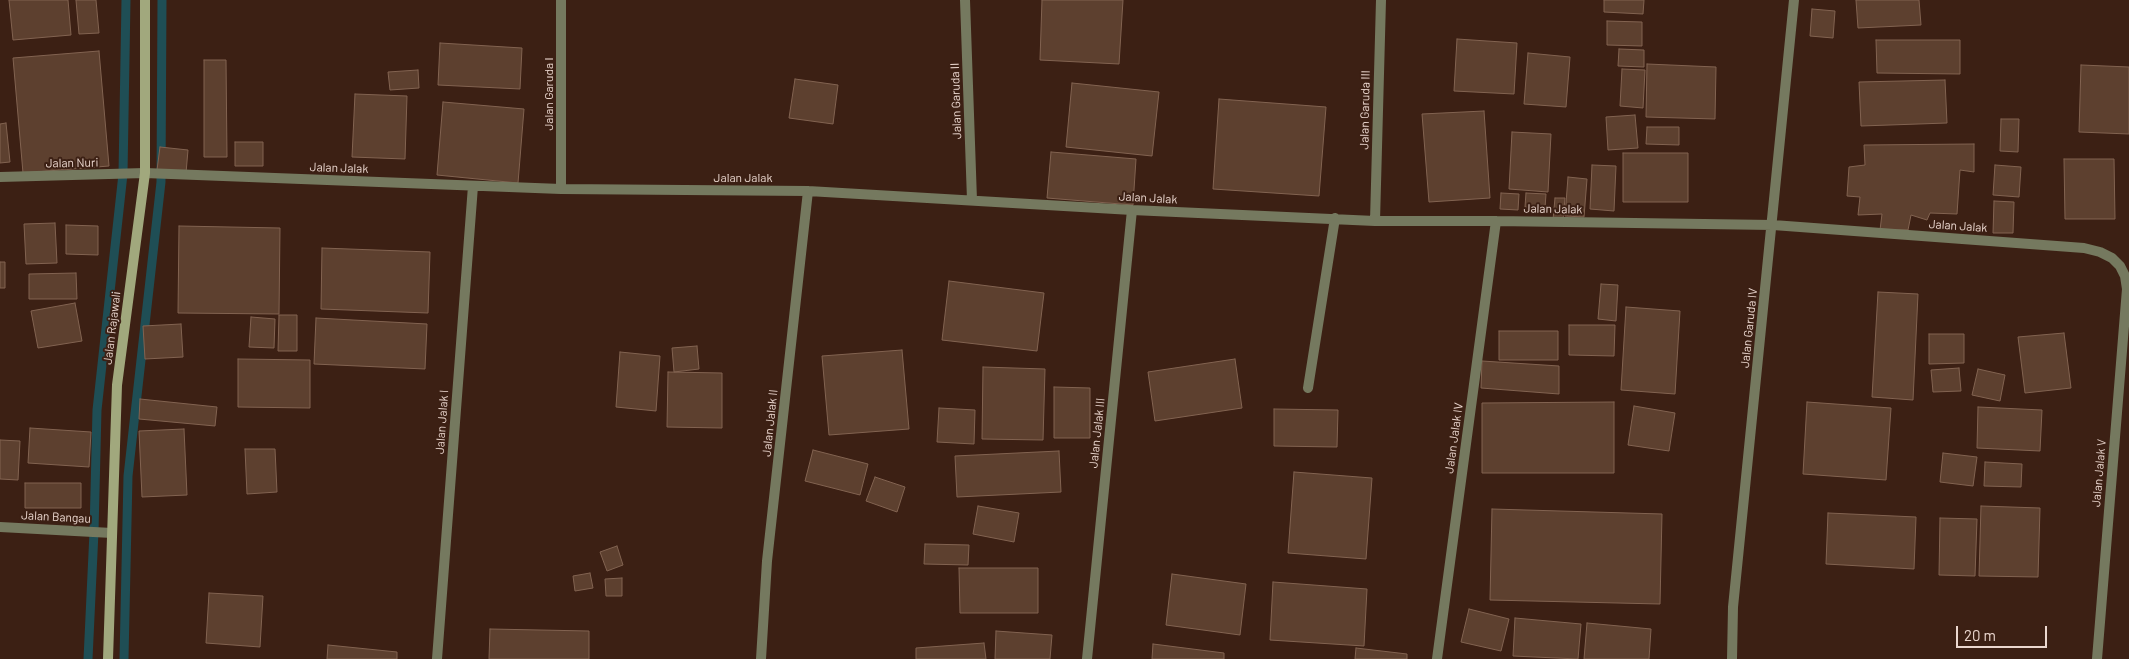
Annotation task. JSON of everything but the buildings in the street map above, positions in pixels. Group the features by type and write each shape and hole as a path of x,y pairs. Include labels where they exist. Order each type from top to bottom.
{"main road":[{"name":"Jalan Rajawali","path":"108,659 117,385 145,173 145,0"}],"street":[{"name":"Jalan Garuda I","path":"560,189 562,0"},
{"name":"Jalan Garuda II","path":"965,0 972,200"},
{"name":"Jalan Garuda III","path":"1375,221 1381,0"},
{"name":"Jalan Garuda IV","path":"1732,659 1733,607 1794,0"},
{"name":"Jalan Nuri","path":"0,177 145,173"},
{"name":"Jalan Jalak","path":"145,173 560,189 808,191 1132,210 1375,221 1496,220 1772,225 2084,248 2100,252 2112,258 2120,266 2125,276 2127,289"},
{"name":"Jalan Jalak I","path":"437,659 472,186"},
{"name":"Jalan Jalak II","path":"761,659 767,561 808,191"},
{"name":"Jalan Jalak III","path":"1087,659 1132,210"},
{"path":"1308,388 1335,218"},
{"name":"Jalan Jalak IV","path":"1437,659 1496,220"},
{"name":"Jalan Jalak V","path":"2097,659 2127,289"},
{"name":"Jalan Bangau","path":"0,527 112,533"}],"waterway":[{"path":"88,659 97,410 123,174 126,0"},
{"path":"124,659 128,476 161,182 162,0"}]}
